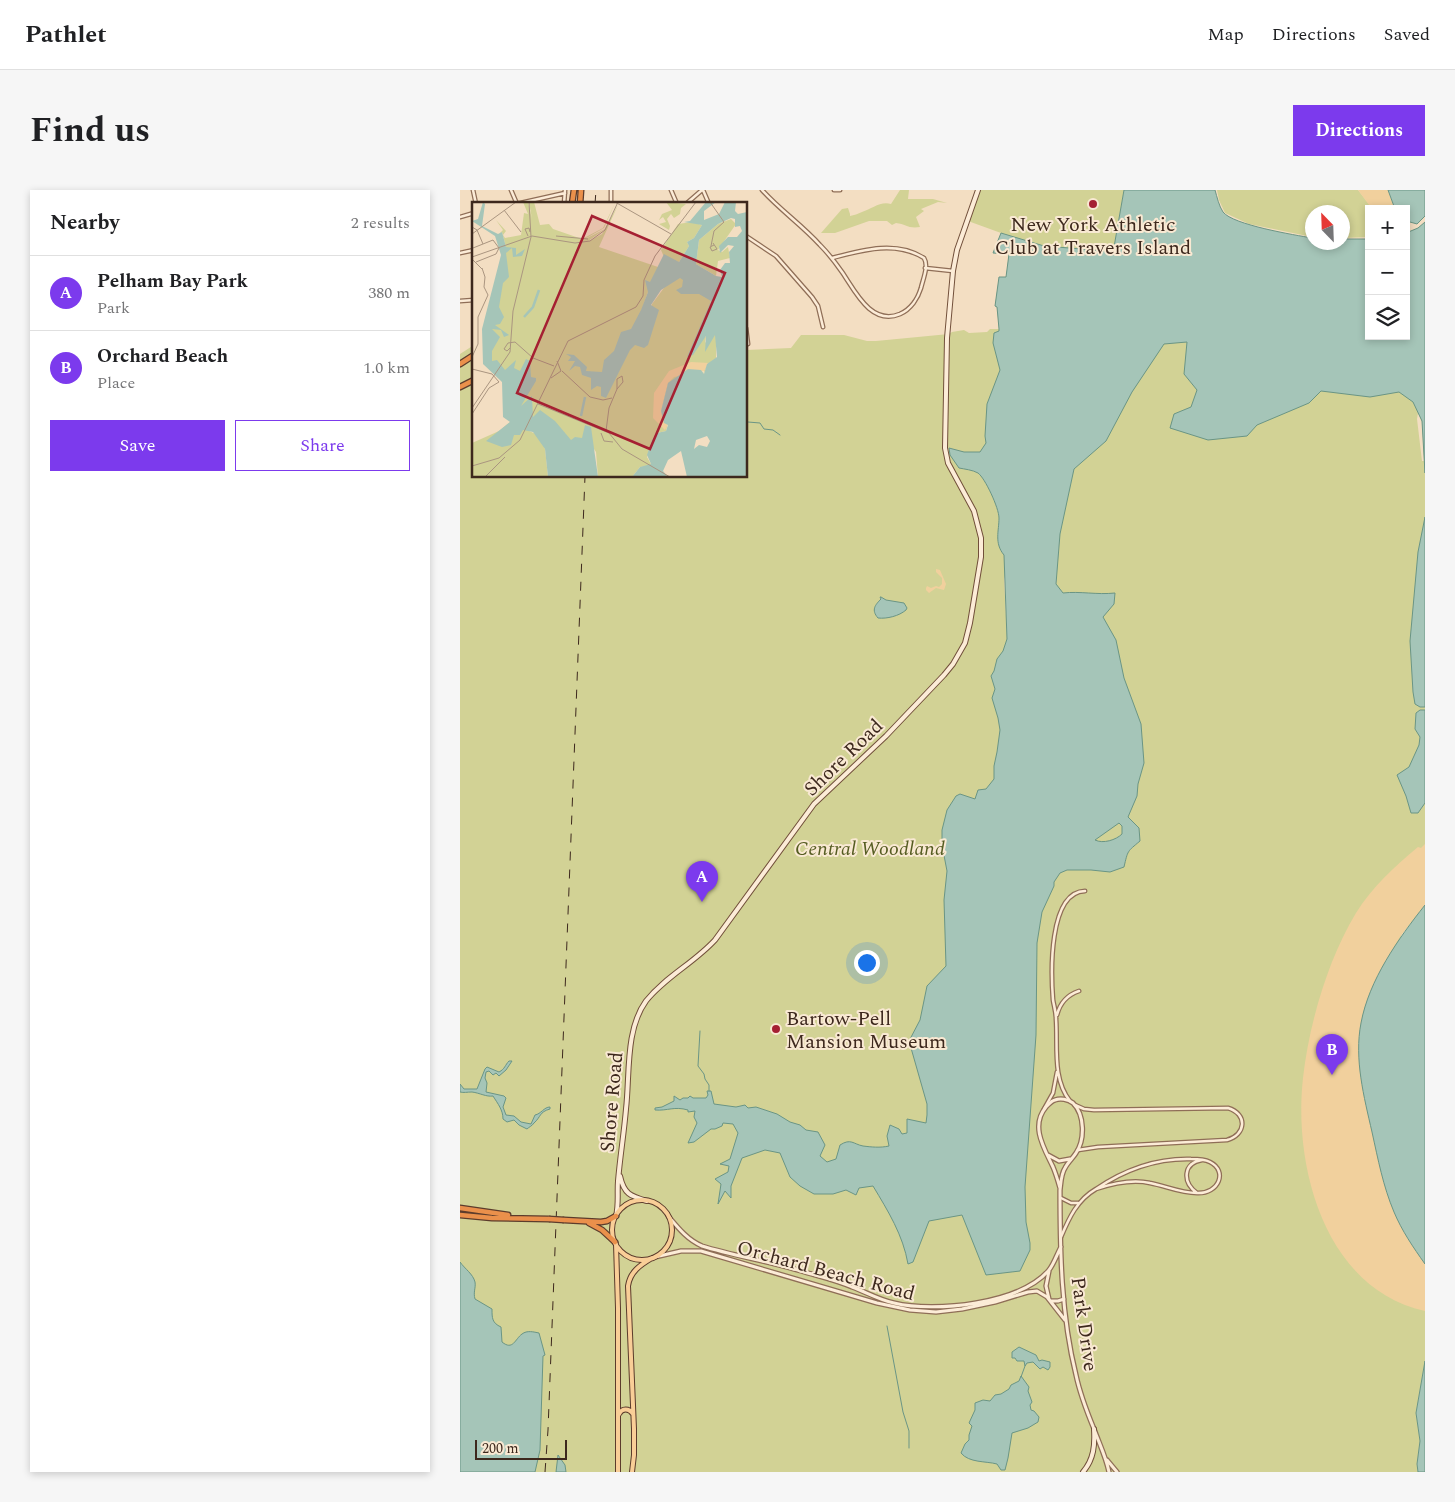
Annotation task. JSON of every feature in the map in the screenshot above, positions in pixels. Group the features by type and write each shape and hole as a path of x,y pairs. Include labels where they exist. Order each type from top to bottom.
{"highway":[{"path":"460,364 472,356"},
{"path":"460,387 472,381"},
{"path":"460,1208 522,1218"},
{"path":"460,1215 604,1222 616,1216"},
{"path":"583,1221 599,1228 616,1243"}],"main road":[{"path":"952,271 978,190"},
{"name":"Shore Road","path":"616,1216 632,1034 642,1007 657,990 715,940 814,804 886,736 944,675 965,643 982,546 980,528 974,511 948,463 945,448 948,329 952,271"},
{"name":"Shore Road","path":"619,1175 627,1193 647,1201"},
{"path":"618,1472 618,1308 616,1243 613,1228 616,1216 628,1204 647,1201 662,1207 669,1217 672,1228 671,1239 664,1251 635,1270 628,1286 633,1416 632,1472"},
{"path":"616,1243 622,1252 631,1258 642,1260 654,1258"},
{"path":"618,1416 625,1409 630,1411 633,1416"},
{"path":"1083,1472 1093,1454 1094,1429"},
{"path":"633,1462 636,1472"}],"street":[{"path":"511,190 516,202"},
{"path":"671,190 676,202"},
{"path":"688,202 703,190 708,202"},
{"path":"762,190 832,258 862,303 874,313 892,316 911,307 920,289 926,268 926,262 923,257 904,250 889,248 876,248 832,258"},
{"path":"834,190 840,190"},
{"path":"525,202 565,192"},
{"path":"748,237 776,256 812,297 818,306 823,327"},
{"path":"926,268 952,271"},
{"name":"Park Drive","path":"1060,1188 1063,1172 1082,1138 1082,1127 1080,1117 1073,1103 1062,1087 1058,1068 1056,1017 1053,1001 1053,951 1055,930 1059,916 1068,898 1076,893 1085,891"},
{"path":"1056,1017 1064,999 1079,991"},
{"name":"Park Drive","path":"1058,1068 1053,1093 1042,1112 1039,1128 1040,1141 1054,1170 1060,1188 1064,1299 1076,1376 1109,1472"},
{"path":"1042,1112 1050,1103 1061,1099 1084,1109 1094,1110 1228,1108 1238,1114 1242,1123 1239,1133 1228,1139 1077,1150"},
{"path":"1044,1152 1056,1160 1070,1159"},
{"path":"1061,1237 1079,1202 1096,1188 1118,1175 1148,1164 1179,1159 1208,1161 1215,1166 1219,1180 1211,1191 1206,1193 1184,1192 1139,1181 1115,1183 1096,1188"},
{"path":"1197,1193 1189,1185 1187,1175 1192,1164 1202,1160"},
{"path":"1061,1198 1071,1203 1079,1202"},
{"name":"Orchard Beach Road","path":"669,1217 686,1236 702,1246 806,1272 850,1286 879,1299 903,1305 924,1307 947,1307 987,1300 1023,1288 1049,1270 1061,1246"},
{"name":"Orchard Beach Road","path":"654,1258 681,1251 701,1251 877,1303 910,1310 942,1311 968,1308 1032,1291 1041,1293 1050,1300"},
{"path":"1053,1264 1062,1261"},
{"path":"1049,1270 1046,1286 1050,1300 1066,1321"},
{"path":"1050,1300 1058,1301 1064,1299"},
{"name":"Park Drive","path":"1106,1460 1117,1472"}],"green space":[{"path":"900,190 909,190 908,199 933,199 947,203 938,202 921,209 924,211 916,217 920,227 896,223 892,225 887,221 869,221 835,233 821,233 842,209 848,208 850,216 880,204 891,204"},
{"name":"Central Woodland","path":"979,190 1124,190 1114,247 1107,251 1074,248 993,472 1012,553 1004,579 1029,1031 1057,613 1056,575 1059,548 1060,497 1128,343 1335,327 1405,379 1425,422 1425,905 1401,935 1381,1173 1394,1212 1409,1241 1425,1264 1425,1361 1416,1413 1420,1441 1417,1464 1418,1472 488,1472 460,1452 460,354 472,346 472,353 461,360 472,361 472,478 748,478 748,350 791,348 801,335 844,335 867,341 876,341 949,334 964,330 969,333 999,329 997,307 995,306 999,277 1006,277 1009,254 993,253 1001,233 968,221","holes":["1418,413 1422,422 1424,461 1422,461"]},
{"path":"1217,190 1358,190 1370,205 1365,205 1365,237 1350,238 1350,205 1305,205 1305,236 1249,224 1225,213"}],"sand":[{"path":"1358,190 1388,190 1394,205 1369,205"},
{"path":"936,569 940,570 946,584 944,590 936,588 929,593 926,590 927,586 931,588 939,587 942,584 942,578 936,572"},
{"path":"1425,844 1425,905 1401,935 1383,966 1381,1173 1394,1212 1409,1241 1425,1264 1425,1311 1391,1298 1362,1278 1340,1251 1323,1220 1311,1185 1304,1149 1301,1113 1303,1078 1315,1014 1321,992 1346,931 1369,894 1384,877 1418,847 1421,848"}],"shaded area":[{"path":"1124,190 1215,190 1223,212 1229,217 1251,225 1305,237 1305,250 1350,250 1350,239 1365,239 1365,340 1410,340 1410,231 1425,222 1425,473 1422,421 1413,402 1399,392 1370,397 1321,391 1309,403 1257,425 1247,436 1208,440 1170,428 1174,414 1191,407 1197,390 1184,374 1187,342 1164,344 1132,392 1106,441 1074,469 1060,534 1056,584 1063,593 1115,593 1114,604 1103,617 1116,640 1124,678 1141,724 1144,763 1138,784 1137,796 1128,817 1139,828 1140,841 1129,852 1124,867 1110,872 1067,870 1060,873 1054,882 1042,912 1037,943 1036,1035 1025,1187 1026,1222 1030,1250 1020,1271 986,1275 962,1215 929,1221 913,1262 908,1264 899,1233 873,1186 859,1188 856,1195 846,1190 833,1194 814,1194 800,1186 790,1177 780,1153 765,1150 742,1158 731,1186 731,1198 725,1191 718,1204 721,1184 715,1179 728,1172 729,1166 720,1164 730,1159 738,1133 733,1124 723,1123 722,1126 711,1129 694,1142 688,1143 697,1123 694,1117 695,1111 688,1112 688,1110 679,1108 655,1110 655,1108 674,1101 674,1096 680,1100 690,1096 693,1098 706,1098 708,1095 707,1091 711,1091 714,1104 736,1107 745,1105 748,1108 756,1107 777,1114 806,1130 818,1132 825,1145 820,1156 827,1162 836,1159 840,1145 844,1143 849,1142 872,1147 889,1146 887,1136 890,1125 899,1129 902,1134 907,1133 907,1119 926,1123 927,1104 909,1041 920,1020 927,986 946,966 944,900 947,871 942,845 942,830 947,810 956,796 960,794 975,799 978,790 986,789 994,779 994,766 1000,730 992,698 995,689 991,676 1007,639 1004,555 998,541 999,518 997,507 981,476 974,471 959,468 950,455 949,448 964,452 980,452 986,443 987,404 1000,370 993,343 994,333 999,331 997,307 995,306 999,277 1006,277 1009,254 993,253 1001,233 1044,246 1107,251 1114,247","holes":["1119,823 1122,826 1122,834 1109,841 1095,840"]},
{"path":"1388,190 1425,190 1425,216 1417,224 1410,222 1410,205 1394,205"},
{"path":"1425,517 1425,707 1420,707 1415,704 1413,692 1410,641 1418,552"},
{"path":"880,597 904,603 907,608 896,615 878,618 874,610 881,599"},
{"path":"1420,710 1425,710 1425,803 1418,813 1411,813 1397,775 1409,767 1419,745 1420,737 1415,729 1416,713"},
{"path":"1425,905 1425,1264 1401,1226 1387,1192 1363,1092 1359,1064 1359,1037 1365,1007 1378,976 1395,946"},
{"path":"509,1061 512,1061 499,1076 496,1073 493,1075 489,1071 486,1072 486,1092 504,1096 506,1098 503,1107 506,1115 514,1116 521,1122 531,1124 535,1115 550,1107 527,1129 514,1120 507,1122 503,1119 501,1110 493,1096 460,1092 460,1084 464,1089 477,1089 487,1067 499,1072"},
{"path":"460,1262 474,1279 475,1299 492,1309 493,1320 501,1327 502,1342 511,1345 526,1332 539,1333 545,1355 543,1356 540,1450 535,1472 460,1472"},
{"path":"1019,1347 1036,1355 1039,1361 1050,1362 1048,1370 1043,1367 1040,1369 1033,1362 1027,1363 1025,1366 1024,1361 1017,1361 1015,1358 1012,1358 1012,1352"},
{"path":"1425,1361 1425,1472 1418,1472 1417,1464 1420,1441 1416,1413"},
{"path":"1021,1376 1029,1387 1028,1391 1032,1402 1030,1405 1031,1410 1039,1417 1038,1422 1028,1428 1012,1433 1005,1470 1001,1470 997,1464 968,1459 961,1453 969,1440 972,1426 969,1423 975,1410 975,1403 983,1400 990,1401 995,1395 1001,1394 1019,1381"},
{"path":"558,1455 565,1465 566,1472 556,1472"}],"waterway":[{"path":"748,422 760,423 764,429 773,430 780,435"},
{"path":"700,1031 698,1066 709,1085 709,1091"},
{"path":"887,1326 903,1412 909,1431 909,1448"},
{"path":"1021,1377 1025,1366"}],"railway":[{"path":"595,202 596,190"},
{"path":"545,1472 585,478"}],"place":[{"name":"New York Athletic Club at Travers Island","path":"1093,204"},
{"name":"Pelham Bay Park","path":"702,902"},
{"name":"Bartow-Pell Mansion Museum","path":"776,1029"},
{"name":"Orchard Beach","path":"1332,1075"}]}
